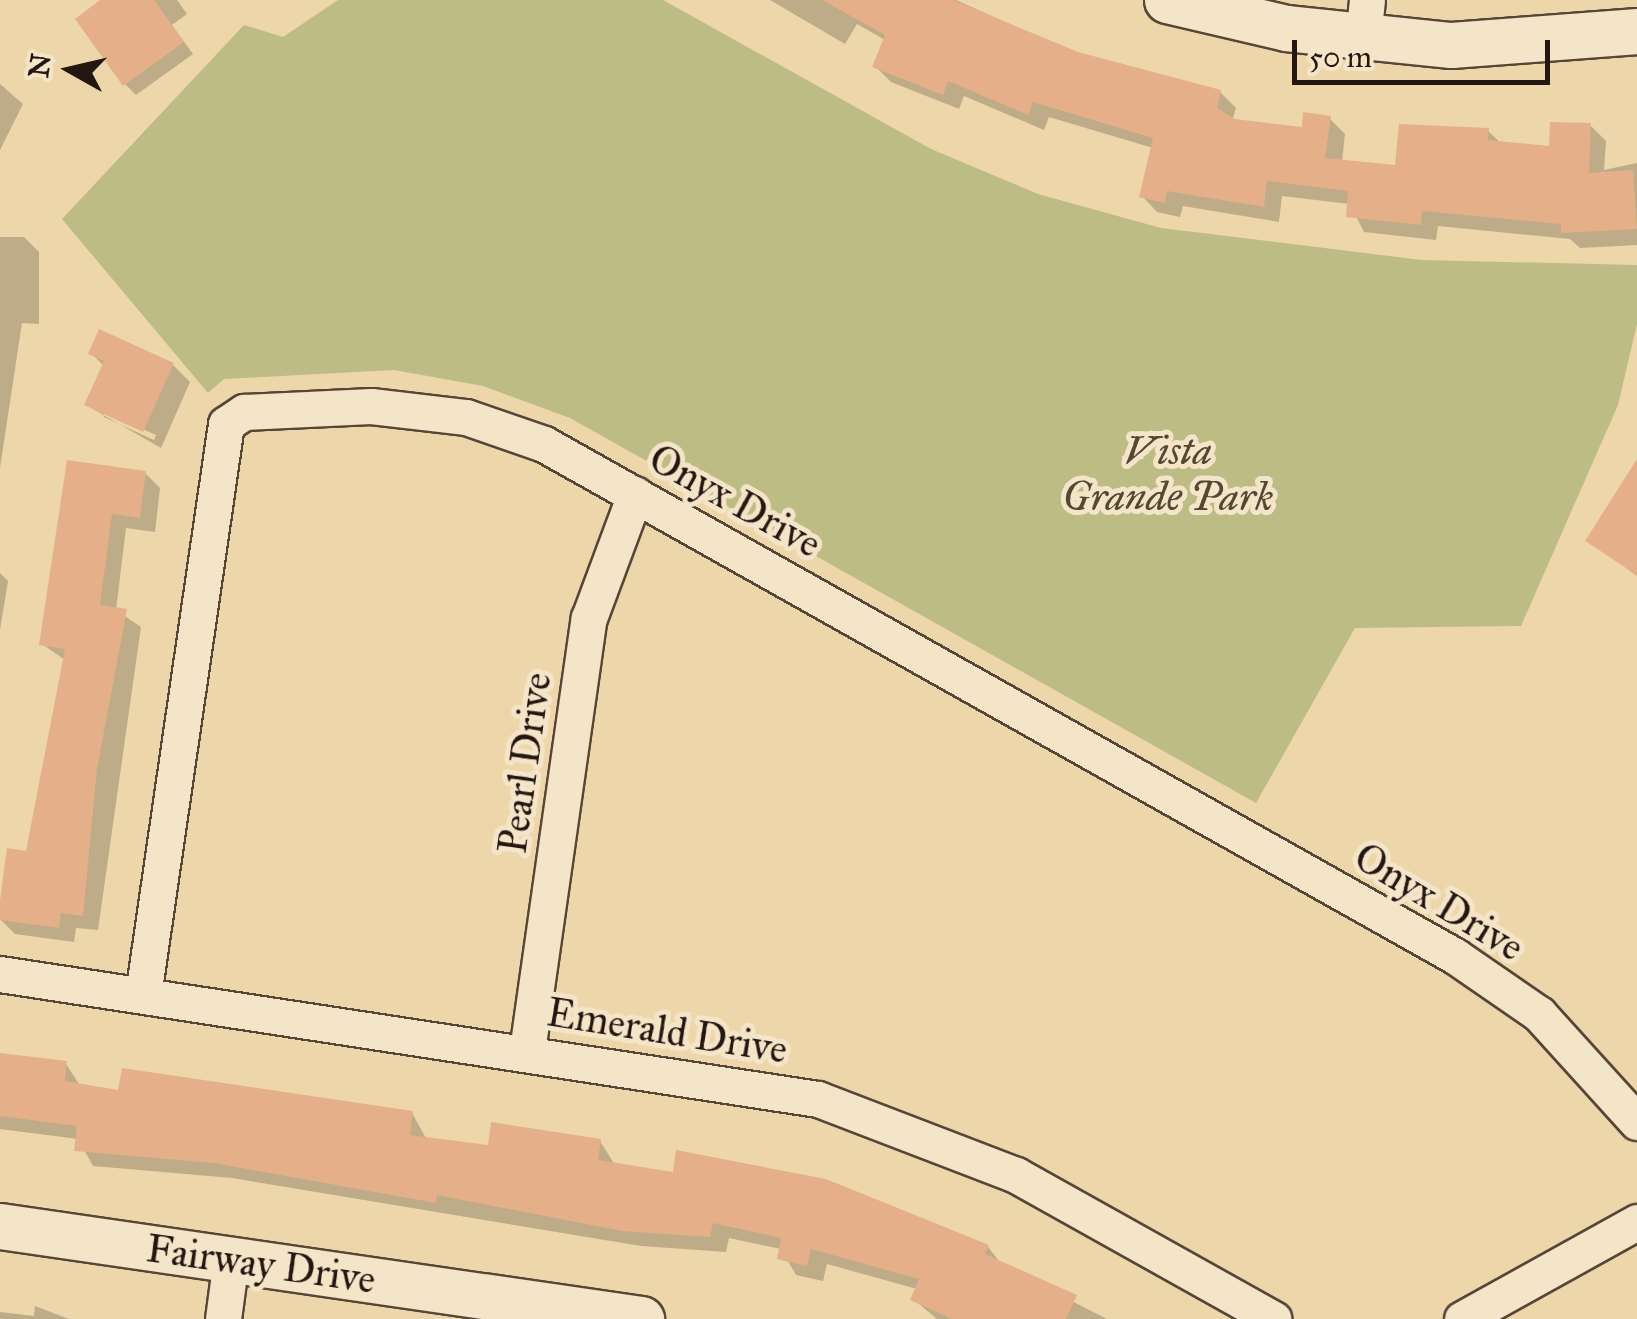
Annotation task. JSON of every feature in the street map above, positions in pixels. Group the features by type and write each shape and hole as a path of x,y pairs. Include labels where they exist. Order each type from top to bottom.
{"street":[{"path":"1168,0 1365,19 1490,44 1637,31"},
{"name":"Onyx Drive","path":"144,995 226,424 244,412 330,406 466,417 544,444 1469,965 1553,1027 1637,1122"},
{"name":"Pearl Drive","path":"527,1051 590,618 634,494"},
{"name":"Emerald Drive","path":"0,974 759,1086 887,1120 1030,1182 1274,1319"},
{"path":"1462,1319 1637,1222"},
{"name":"Fairway Drive","path":"0,1226 640,1319"},
{"path":"222,1319 231,1259"}],"green space":[{"name":"Vista Grande Park","path":"338,0 663,0 931,149 1038,194 1161,228 1422,260 1637,265 1637,324 1618,405 1521,626 1355,628 1256,803 570,418 483,386 394,370 224,379 208,393 62,219 244,25 283,37"}],"building":[{"path":"100,0 154,0 184,42 123,86 75,19"},
{"path":"822,0 953,0 1078,52 1221,90 1217,108 1235,119 1302,127 1303,112 1331,116 1325,158 1395,165 1399,124 1489,128 1488,140 1549,146 1550,122 1591,123 1589,173 1633,170 1637,229 1561,233 1561,224 1422,211 1421,225 1346,217 1348,191 1267,181 1264,207 1167,191 1165,203 1139,197 1153,138 1033,102 1028,115 948,81 943,95 872,67 885,35"},
{"path":"99,329 174,363 143,432 84,405 104,361 88,354"},
{"path":"1637,459 1637,575 1585,541"},
{"path":"67,460 146,471 140,518 112,514 100,605 127,609 97,769 83,916 61,913 59,928 0,920 0,900 7,848 26,851 65,649 39,645"},
{"path":"0,1053 67,1061 65,1081 118,1090 122,1068 413,1111 410,1135 488,1145 491,1122 601,1139 598,1160 673,1172 676,1150 826,1179 989,1245 985,1254 1077,1295 1066,1319 952,1319 910,1300 919,1279 811,1249 807,1266 777,1259 781,1238 713,1223 710,1237 622,1231 437,1195 436,1203 213,1163 74,1151 77,1126 0,1116"}]}
